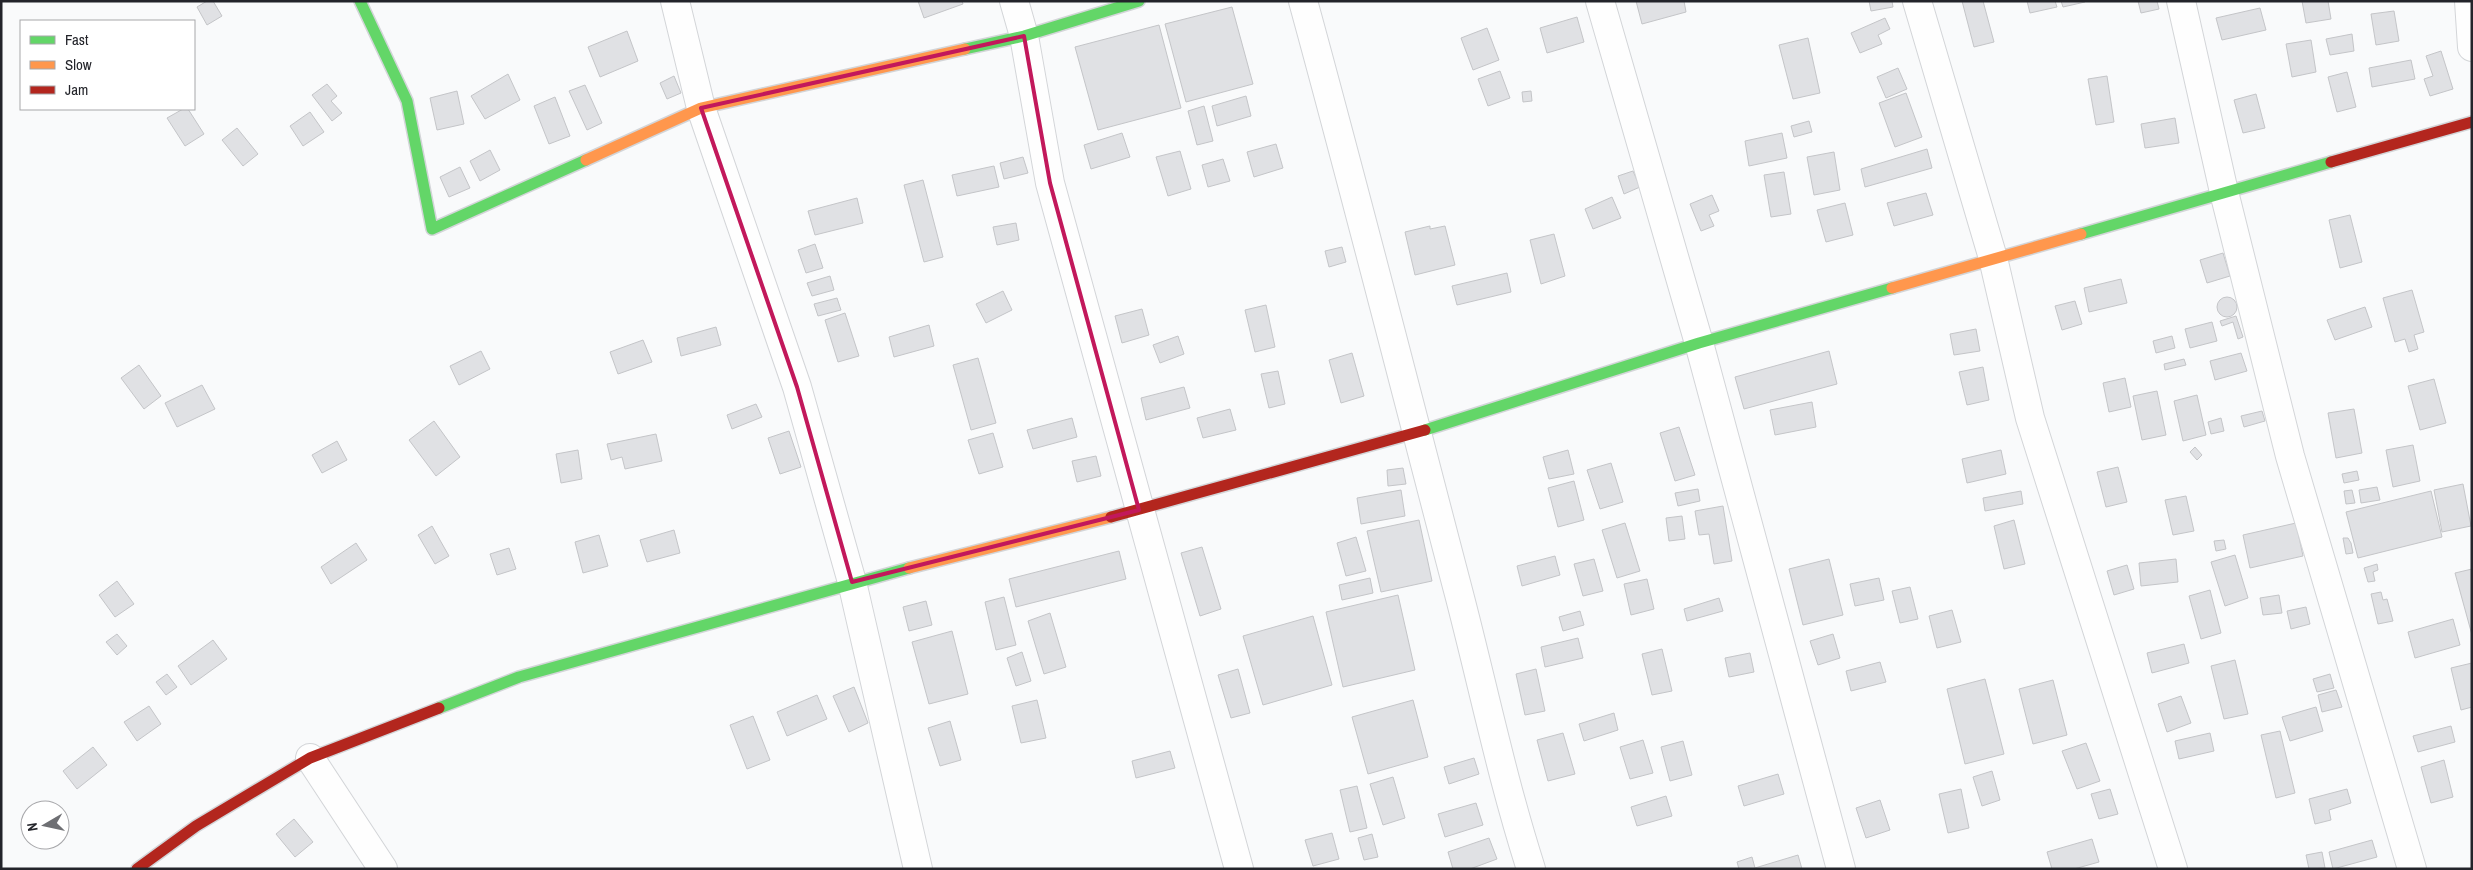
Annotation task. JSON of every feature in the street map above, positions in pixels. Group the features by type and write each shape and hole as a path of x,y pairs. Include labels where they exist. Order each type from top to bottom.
{"street":[{"path":"360,1 406,101 432,229 701,108 1024,36 1139,1"},
{"path":"675,1 701,108 798,387 852,582 918,869"},
{"path":"1014,1 1024,36 1050,183 1239,869"},
{"path":"1303,1 1354,187 1492,721 1514,814 1531,869"},
{"path":"1600,1 1699,343 1841,869"},
{"path":"1917,1 1993,258 2030,418 2173,869"},
{"path":"2180,1 2224,192 2290,456 2412,869"},
{"path":"2469,1 2472,47"},
{"path":"137,869 196,826 310,758 520,677 852,582 1139,510 1417,434 1699,343 2472,122"},
{"path":"310,758 383,869"}],"highlighted area":[{"path":"1024,36 1050,183 1139,510 852,582 797,387 701,108"}],"building":[{"path":"207,1 213,1 222,16 207,25 197,7"},
{"path":"918,1 962,1 963,4 924,18"},
{"path":"1636,1 1684,1 1686,12 1642,24"},
{"path":"1869,1 1892,1 1893,7 1871,11"},
{"path":"1962,1 1983,1 1994,42 1974,47"},
{"path":"2027,1 2055,1 2057,7 2030,13"},
{"path":"2061,1 2085,1 2085,2 2063,7"},
{"path":"2138,1 2157,1 2159,9 2141,13"},
{"path":"2302,1 2328,1 2331,19 2306,23"},
{"path":"1232,7 1253,84 1186,102 1165,24"},
{"path":"2260,8 2266,30 2222,40 2216,18"},
{"path":"2394,11 2399,41 2376,45 2371,14"},
{"path":"1577,17 1584,42 1547,53 1540,28"},
{"path":"1885,18 1890,29 1878,35 1882,44 1860,53 1851,33"},
{"path":"1159,25 1181,108 1098,130 1075,47"},
{"path":"1487,28 1499,60 1473,70 1461,38"},
{"path":"627,31 638,61 600,77 588,47"},
{"path":"2352,34 2354,51 2330,55 2326,39"},
{"path":"1808,38 1820,93 1793,99 1779,45"},
{"path":"2311,40 2316,72 2292,77 2286,44"},
{"path":"2441,51 2453,89 2430,96 2424,79 2433,76 2426,56"},
{"path":"2411,60 2415,79 2372,87 2369,68"},
{"path":"1898,68 1907,89 1886,98 1877,77"},
{"path":"1500,71 1510,98 1488,106 1478,79"},
{"path":"2347,72 2356,107 2337,112 2328,77"},
{"path":"508,74 520,100 485,119 471,96"},
{"path":"674,76 681,93 667,99 660,83"},
{"path":"2107,76 2114,122 2096,125 2088,79"},
{"path":"327,84 337,96 331,101 342,113 332,121 312,95"},
{"path":"585,85 602,123 587,130 569,91"},
{"path":"457,91 464,124 437,130 430,98"},
{"path":"1531,91 1532,101 1523,102 1522,92"},
{"path":"1906,93 1922,137 1895,147 1879,103"},
{"path":"2256,94 2265,128 2243,133 2234,100"},
{"path":"1246,96 1251,116 1217,126 1212,106"},
{"path":"555,97 570,136 549,144 534,106"},
{"path":"1204,106 1213,141 1197,145 1188,111"},
{"path":"181,110 189,110 204,134 185,146 167,118"},
{"path":"310,112 324,132 303,146 290,126"},
{"path":"2175,118 2179,143 2145,148 2141,124"},
{"path":"1809,121 1812,132 1794,137 1791,126"},
{"path":"237,128 258,154 243,166 222,140"},
{"path":"1122,133 1130,157 1091,169 1084,145"},
{"path":"1782,133 1787,158 1749,166 1745,141"},
{"path":"1276,144 1283,168 1254,177 1247,152"},
{"path":"1927,149 1932,168 1865,187 1861,169"},
{"path":"490,150 500,170 480,181 470,161"},
{"path":"1180,151 1191,189 1168,196 1156,157"},
{"path":"1834,152 1840,190 1814,195 1807,157"},
{"path":"1023,157 1028,173 1004,179 1000,163"},
{"path":"1223,159 1230,181 1208,187 1202,165"},
{"path":"994,166 999,187 957,196 952,175"},
{"path":"460,167 470,188 449,197 440,177"},
{"path":"1633,171 1640,187 1624,194 1618,176"},
{"path":"1784,172 1791,214 1771,217 1764,175"},
{"path":"923,180 943,257 924,262 904,185"},
{"path":"1926,193 1933,215 1894,226 1887,203"},
{"path":"1712,195 1719,211 1709,215 1714,226 1701,231 1690,204"},
{"path":"1612,197 1621,218 1593,229 1585,209"},
{"path":"857,198 863,223 815,235 808,211"},
{"path":"1845,203 1853,235 1826,242 1817,210"},
{"path":"2350,215 2362,262 2340,268 2329,220"},
{"path":"1016,223 1019,240 997,245 993,227"},
{"path":"1430,226 1430,229 1445,226 1455,265 1415,275 1405,232"},
{"path":"1554,234 1565,276 1541,284 1530,240"},
{"path":"815,244 823,268 806,273 798,250"},
{"path":"1342,247 1346,262 1329,267 1325,251"},
{"path":"2223,253 2230,276 2207,283 2200,260"},
{"path":"1507,273 1511,292 1457,305 1452,286"},
{"path":"830,276 834,290 812,296 807,283"},
{"path":"2121,279 2127,303 2089,312 2084,288"},
{"path":"2412,290 2424,332 2414,335 2418,349 2409,352 2405,339 2395,342 2383,298"},
{"path":"1003,291 1012,310 986,323 976,304"},
{"path":"2227,297 2234,300 2237,307 2234,314 2227,317 2220,314 2217,307 2220,300"},
{"path":"837,298 841,310 818,316 814,304"},
{"path":"2075,301 2082,324 2062,330 2055,306"},
{"path":"1266,305 1275,347 1255,352 1245,310"},
{"path":"2365,307 2372,327 2335,340 2327,320"},
{"path":"1142,309 1149,335 1122,343 1115,316"},
{"path":"845,313 859,356 838,362 825,320"},
{"path":"2236,316 2243,337 2238,339 2233,322 2222,326 2220,321"},
{"path":"2212,322 2217,341 2190,348 2185,329"},
{"path":"929,325 934,346 894,357 889,337"},
{"path":"716,327 721,345 681,356 677,338"},
{"path":"1976,329 1980,351 1954,355 1950,334"},
{"path":"1178,336 1184,354 1160,363 1153,345"},
{"path":"2172,336 2175,348 2156,353 2153,341"},
{"path":"643,340 652,362 618,374 610,352"},
{"path":"481,351 490,369 459,385 450,366"},
{"path":"1829,351 1837,384 1744,409 1735,377"},
{"path":"1352,353 1364,396 1341,403 1329,360"},
{"path":"2241,353 2247,371 2215,380 2210,361"},
{"path":"978,358 996,423 971,430 953,365"},
{"path":"2184,359 2186,365 2165,370 2164,364"},
{"path":"139,365 161,396 144,409 121,378"},
{"path":"1983,367 1989,400 1967,405 1959,372"},
{"path":"1278,371 1285,404 1269,408 1261,374"},
{"path":"2125,378 2131,407 2109,412 2103,383"},
{"path":"2434,379 2446,423 2420,430 2408,386"},
{"path":"202,385 215,409 177,427 165,403"},
{"path":"1184,387 1190,408 1146,420 1141,398"},
{"path":"2157,391 2166,435 2142,440 2133,396"},
{"path":"2197,395 2206,435 2183,441 2174,401"},
{"path":"1812,402 1816,427 1775,435 1770,410"},
{"path":"756,404 762,417 732,429 727,415"},
{"path":"1230,409 1236,430 1203,438 1197,418"},
{"path":"2354,409 2362,453 2336,458 2328,413"},
{"path":"2262,411 2265,421 2244,427 2241,416"},
{"path":"1072,418 1077,437 1033,449 1027,430"},
{"path":"2221,418 2224,431 2211,434 2208,422"},
{"path":"434,421 460,457 436,476 409,440"},
{"path":"1679,427 1695,475 1675,481 1660,433"},
{"path":"789,431 801,467 780,474 768,438"},
{"path":"993,433 1003,467 979,474 968,440"},
{"path":"656,434 662,461 625,469 622,457 611,460 607,444"},
{"path":"337,441 347,460 322,473 312,455"},
{"path":"2413,445 2420,481 2393,487 2386,450"},
{"path":"2195,447 2202,455 2197,460 2190,452"},
{"path":"578,450 582,479 561,483 556,454"},
{"path":"1568,450 1574,474 1549,479 1543,457"},
{"path":"2001,450 2006,474 1967,483 1962,459"},
{"path":"1096,456 1101,476 1077,482 1072,461"},
{"path":"1611,463 1623,502 1600,509 1587,470"},
{"path":"2118,467 2127,502 2106,507 2097,472"},
{"path":"1403,468 1406,484 1388,486 1387,470"},
{"path":"2357,471 2359,480 2344,483 2342,474"},
{"path":"1574,481 1584,520 1558,527 1548,488"},
{"path":"2463,484 2471,526 2442,532 2434,490"},
{"path":"2377,487 2380,500 2361,503 2359,490"},
{"path":"1698,489 1700,501 1678,506 1675,493"},
{"path":"1401,490 1405,516 1361,524 1357,498"},
{"path":"2352,490 2355,503 2346,504 2344,491"},
{"path":"2021,491 2023,504 1985,511 1983,498"},
{"path":"2431,491 2442,537 2358,558 2346,512"},
{"path":"2186,496 2194,531 2173,535 2165,500"},
{"path":"1723,506 1732,561 1714,564 1709,534 1699,535 1695,511"},
{"path":"1682,516 1685,539 1669,541 1666,518"},
{"path":"1419,520 1432,581 1381,592 1367,531"},
{"path":"2014,520 2025,564 2004,569 1994,526"},
{"path":"1625,523 1640,571 1617,578 1602,530"},
{"path":"2296,523 2303,556 2250,568 2243,535"},
{"path":"432,526 449,556 435,564 418,535"},
{"path":"674,530 680,553 647,562 640,540"},
{"path":"599,535 608,566 583,573 575,542"},
{"path":"1356,537 1366,571 1346,576 1337,543"},
{"path":"2343,538 2348,538 2353,553 2346,554"},
{"path":"2224,540 2226,549 2216,551 2214,541"},
{"path":"356,543 367,560 331,584 321,567"},
{"path":"1202,547 1221,609 1200,616 1181,553"},
{"path":"509,548 516,569 497,575 490,554"},
{"path":"1119,551 1126,579 1016,607 1009,579"},
{"path":"2235,555 2248,598 2225,606 2211,562"},
{"path":"1555,556 1560,575 1522,586 1517,566"},
{"path":"1594,559 1603,591 1583,596 1574,564"},
{"path":"1829,559 1843,615 1803,625 1789,569"},
{"path":"2176,559 2178,582 2141,586 2139,563"},
{"path":"2377,564 2378,570 2373,572 2375,581 2368,582 2364,568"},
{"path":"2127,565 2134,589 2114,595 2107,571"},
{"path":"2472,569 2472,635 2455,573"},
{"path":"1370,578 1373,593 1342,600 1339,585"},
{"path":"1879,578 1884,600 1855,606 1850,584"},
{"path":"1647,579 1654,609 1631,615 1624,584"},
{"path":"117,581 134,604 115,617 99,595"},
{"path":"1910,587 1918,619 1900,623 1892,591"},
{"path":"2210,590 2221,633 2201,639 2189,596"},
{"path":"2381,592 2383,600 2387,599 2393,621 2378,624 2371,594"},
{"path":"1398,595 1415,670 1343,687 1326,612"},
{"path":"2279,595 2282,613 2263,615 2260,598"},
{"path":"1004,597 1016,645 996,650 985,602"},
{"path":"1719,598 1723,611 1687,621 1684,609"},
{"path":"926,601 932,625 909,631 903,607"},
{"path":"2306,607 2310,624 2291,629 2287,611"},
{"path":"1952,610 1961,642 1937,648 1929,616"},
{"path":"1580,611 1584,625 1563,631 1559,617"},
{"path":"1050,613 1066,667 1044,674 1028,621"},
{"path":"1313,616 1332,685 1263,705 1243,636"},
{"path":"2453,619 2460,645 2415,658 2408,632"},
{"path":"952,631 968,694 929,704 912,642"},
{"path":"117,634 127,646 117,655 106,642"},
{"path":"1833,634 1840,658 1818,665 1810,641"},
{"path":"1578,638 1583,658 1545,667 1541,647"},
{"path":"213,640 227,659 191,685 178,666"},
{"path":"2184,644 2189,663 2152,673 2147,653"},
{"path":"1662,649 1672,691 1652,695 1642,654"},
{"path":"1022,652 1031,681 1016,686 1007,658"},
{"path":"1750,653 1754,672 1729,677 1725,658"},
{"path":"2235,660 2248,714 2224,719 2211,666"},
{"path":"1880,662 1886,682 1851,691 1846,671"},
{"path":"2472,663 2472,707 2461,710 2451,668"},
{"path":"1238,669 1250,713 1231,718 1218,675"},
{"path":"1536,669 1545,711 1525,715 1516,674"},
{"path":"167,674 177,687 166,695 156,682"},
{"path":"2330,674 2334,688 2317,692 2313,679"},
{"path":"1985,679 2004,754 1965,764 1947,689"},
{"path":"2053,680 2067,735 2033,744 2019,689"},
{"path":"854,687 868,723 849,732 833,696"},
{"path":"2336,690 2342,707 2322,712 2318,695"},
{"path":"817,695 827,719 787,736 777,712"},
{"path":"2181,696 2191,723 2167,732 2158,704"},
{"path":"1037,700 1046,738 1021,743 1012,706"},
{"path":"1413,700 1428,757 1368,774 1352,717"},
{"path":"149,706 161,724 137,741 124,722"},
{"path":"2316,707 2323,731 2290,741 2282,717"},
{"path":"1614,713 1618,730 1584,741 1579,724"},
{"path":"753,716 770,760 747,769 730,725"},
{"path":"950,721 961,760 940,766 928,728"},
{"path":"2451,726 2455,742 2418,752 2413,736"},
{"path":"2280,731 2295,793 2276,798 2261,735"},
{"path":"1563,733 1575,774 1548,781 1537,740"},
{"path":"2210,733 2214,751 2179,759 2175,741"},
{"path":"1643,740 1653,773 1630,779 1620,747"},
{"path":"1683,741 1692,775 1670,781 1661,747"},
{"path":"2086,743 2100,781 2077,789 2062,751"},
{"path":"93,747 107,765 77,789 63,771"},
{"path":"1170,751 1175,768 1136,778 1132,761"},
{"path":"1474,758 1479,774 1449,784 1444,767"},
{"path":"2444,760 2453,797 2431,803 2421,767"},
{"path":"1992,771 2000,800 1982,806 1973,777"},
{"path":"1778,774 1784,794 1744,806 1738,786"},
{"path":"1393,777 1405,818 1383,825 1370,784"},
{"path":"1357,786 1367,828 1350,832 1340,790"},
{"path":"1961,789 1969,828 1948,833 1939,794"},
{"path":"2110,789 2118,814 2099,819 2091,794"},
{"path":"2347,789 2351,803 2329,810 2331,820 2315,824 2309,799"},
{"path":"1666,796 1672,816 1637,826 1631,807"},
{"path":"1880,800 1890,830 1866,838 1856,808"},
{"path":"1476,803 1483,825 1445,837 1438,814"},
{"path":"294,819 313,842 295,857 276,834"},
{"path":"1332,833 1339,859 1313,866 1305,840"},
{"path":"1372,834 1378,857 1364,860 1358,838"},
{"path":"1489,838 1497,859 1470,869 1453,869 1448,852"},
{"path":"2092,839 2099,862 2074,869 2052,869 2047,852"},
{"path":"2372,840 2377,857 2333,869 2329,852"},
{"path":"2322,852 2325,868 2309,869 2306,855"},
{"path":"1798,855 1802,869 1739,869 1737,862 1752,857 1755,868"}],"traffic: fast":[{"path":"360,1 407,101 432,229 586,160"},
{"path":"965,49 1024,36 1139,1"},
{"path":"2081,234 2331,162"},
{"path":"1425,430 1699,343 1892,288"},
{"path":"439,708 519,677 909,568"}],"traffic: slow":[{"path":"586,160 701,108 965,49"},
{"path":"1892,288 2081,234"},
{"path":"909,568 1111,517"}],"traffic: jam":[{"path":"2331,162 2472,122"},
{"path":"1111,517 1425,430"},
{"path":"137,869 196,826 310,758 439,708"}]}
